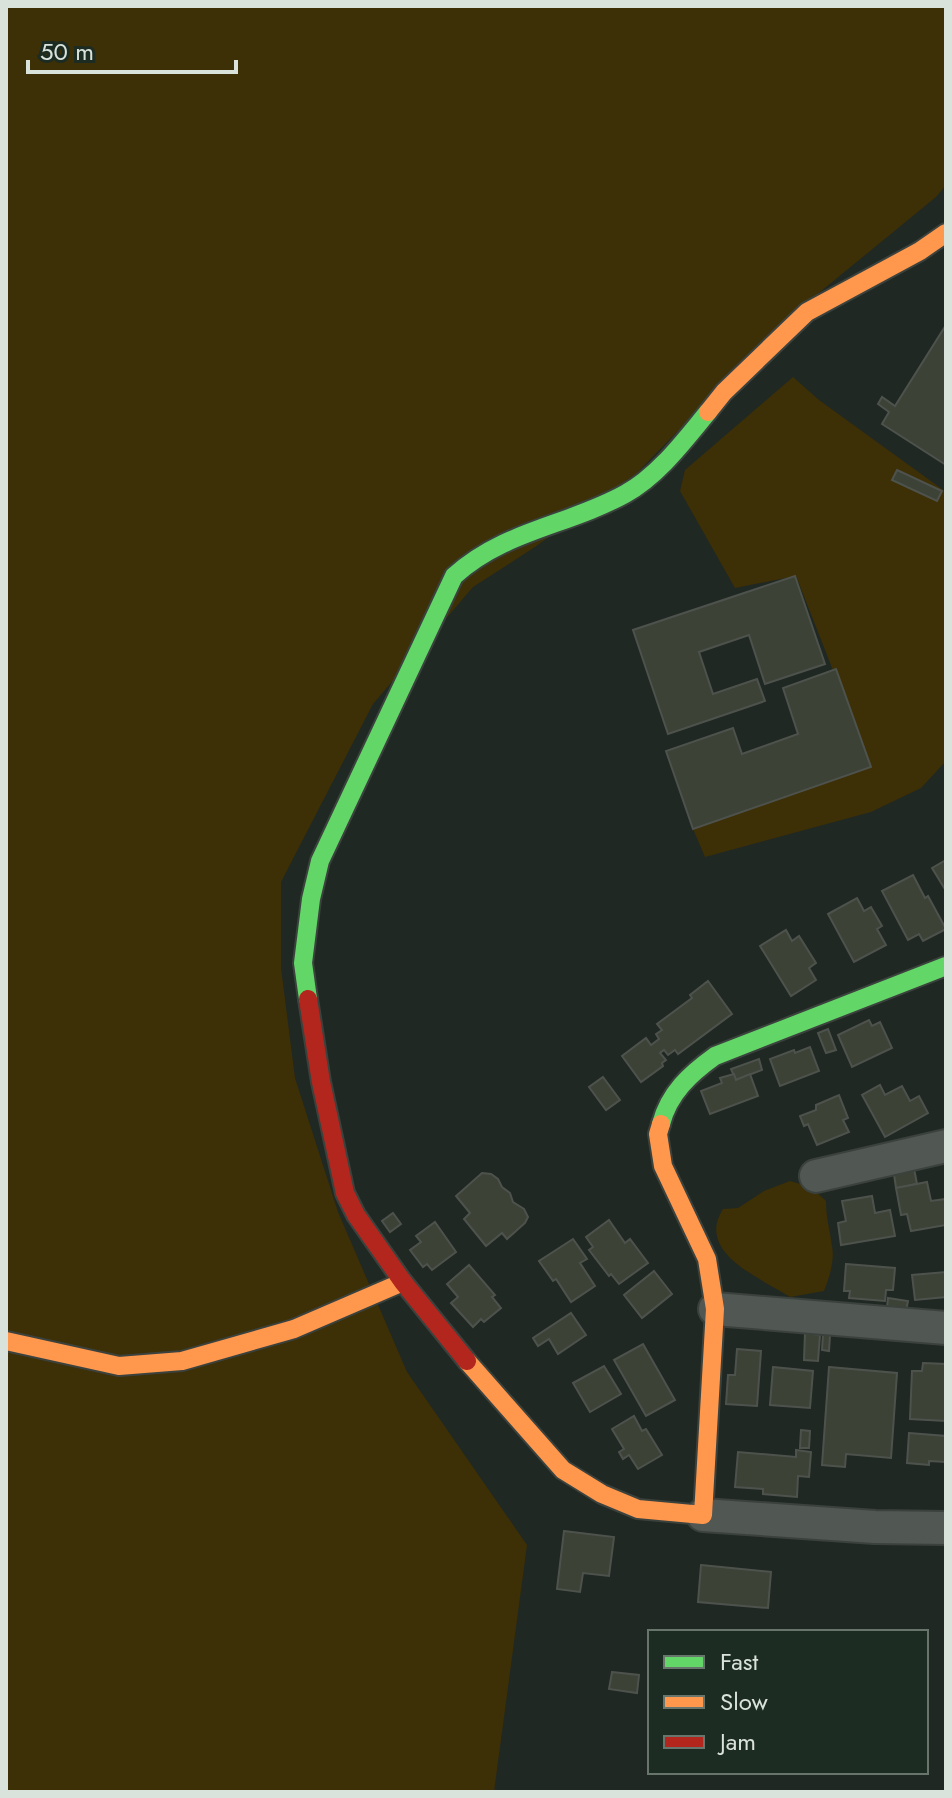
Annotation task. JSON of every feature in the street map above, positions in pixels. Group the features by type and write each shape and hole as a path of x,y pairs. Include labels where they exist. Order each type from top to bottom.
{"street":[{"path":"946,233 920,251 807,312 724,392 671,456 627,493 507,540 475,557 454,576 320,861 311,899 303,963 321,1082 345,1193 356,1215 453,1346 563,1470 602,1494 638,1509 875,1527 946,1528"},
{"path":"703,1515 715,1309 707,1259 663,1166 658,1134 664,1111 685,1078 715,1056 946,966"},
{"path":"816,1176 946,1146"},
{"path":"6,1341 119,1366 182,1361 294,1329 403,1282"},
{"path":"715,1309 946,1328"}],"shaded area":[{"path":"6,6 946,6 946,185 936,197 787,319 637,473 535,547 473,587 373,704 281,882 281,968 295,1078 338,1212 407,1372 527,1545 494,1792 6,1792"},
{"path":"793,377 819,400 946,492 946,761 921,788 871,812 705,857 693,829 871,767 796,576 735,588 680,491 685,470"},
{"path":"790,1181 811,1187 826,1201 833,1252 824,1291 790,1297 735,1262 718,1239 717,1225 723,1209 738,1208 764,1191"}],"building":[{"path":"946,325 946,465 882,424 889,412 878,404 882,397 895,406"},
{"path":"897,470 942,491 937,501 892,480"},
{"path":"795,576 825,664 765,684 749,635 699,652 713,694 757,679 765,701 668,734 633,630"},
{"path":"836,669 871,767 693,829 666,751 733,728 742,754 798,734 783,688"},
{"path":"946,860 946,891 932,868"},
{"path":"913,875 946,929 923,941 919,934 908,940 882,891"},
{"path":"857,898 864,911 871,907 882,926 877,929 886,945 854,962 828,914"},
{"path":"786,930 792,941 799,936 816,963 809,968 816,980 791,996 760,946"},
{"path":"708,981 732,1014 678,1054 675,1050 668,1055 664,1050 660,1053 666,1060 663,1066 641,1082 622,1056 646,1038 651,1045 659,1039 656,1034 662,1030 657,1024 692,998 690,995"},
{"path":"869,1020 872,1026 880,1022 892,1048 852,1067 838,1035"},
{"path":"828,1029 836,1050 826,1053 818,1033"},
{"path":"810,1047 819,1071 780,1086 770,1059"},
{"path":"759,1059 762,1070 736,1080 731,1069"},
{"path":"734,1074 736,1080 750,1074 758,1096 710,1114 701,1091 722,1083 720,1078"},
{"path":"603,1077 620,1100 606,1110 589,1087"},
{"path":"880,1085 885,1095 902,1086 910,1101 919,1096 928,1113 885,1137 862,1095"},
{"path":"839,1095 848,1118 843,1120 849,1132 817,1145 808,1124 804,1126 800,1116"},
{"path":"913,1163 917,1184 896,1188 893,1167"},
{"path":"482,1173 498,1179 510,1193 513,1202 524,1209 528,1217 507,1239 502,1233 486,1246 464,1219 470,1213 456,1196"},
{"path":"927,1182 931,1201 946,1199 946,1225 911,1231 907,1214 901,1215 896,1188"},
{"path":"872,1196 875,1213 890,1210 895,1236 841,1245 838,1223 846,1221 842,1201"},
{"path":"393,1213 401,1224 390,1232 382,1221"},
{"path":"609,1220 625,1243 630,1239 648,1263 619,1284 589,1250 593,1247 586,1237"},
{"path":"435,1222 456,1252 432,1270 427,1264 423,1267 410,1250 421,1242 416,1236"},
{"path":"573,1239 587,1259 580,1263 595,1286 571,1302 539,1261"},
{"path":"846,1264 895,1268 893,1290 886,1290 885,1301 849,1298 850,1291 844,1291"},
{"path":"469,1265 495,1295 492,1297 501,1308 473,1327 451,1303 458,1297 447,1284"},
{"path":"654,1271 672,1294 642,1318 624,1295"},
{"path":"946,1272 946,1297 915,1300 912,1275"},
{"path":"888,1298 908,1301 906,1311 887,1308"},
{"path":"571,1313 586,1335 558,1354 549,1339 538,1346 533,1338"},
{"path":"805,1333 820,1335 818,1361 804,1360"},
{"path":"823,1335 830,1335 829,1351 822,1350"},
{"path":"643,1344 675,1400 646,1416 614,1360"},
{"path":"737,1349 761,1351 757,1406 726,1404 728,1375 735,1375"},
{"path":"923,1363 946,1364 946,1421 910,1419 912,1371 922,1371"},
{"path":"604,1366 621,1394 590,1412 573,1383"},
{"path":"773,1367 813,1371 810,1408 770,1405"},
{"path":"829,1367 897,1373 891,1458 846,1454 845,1467 822,1465"},
{"path":"634,1416 662,1455 638,1469 629,1455 623,1459 619,1452 624,1449 612,1429"},
{"path":"801,1430 810,1431 809,1448 800,1448"},
{"path":"909,1433 946,1436 946,1462 929,1461 929,1465 907,1463"},
{"path":"796,1450 811,1452 809,1477 798,1476 797,1497 763,1494 763,1489 735,1487 738,1452 796,1457"},
{"path":"564,1531 614,1537 609,1576 583,1573 580,1592 557,1589"},
{"path":"701,1565 771,1572 768,1608 698,1602"},
{"path":"612,1672 639,1675 637,1693 609,1689"}],"traffic: fast":[{"path":"308,999 303,963 311,899 320,861 454,576 494,548 625,494 649,478 708,412"},
{"path":"661,1124 669,1103 682,1085 715,1056 946,966"}],"traffic: slow":[{"path":"708,412 724,392 807,312 920,251 946,233"},
{"path":"467,1361 563,1470 602,1494 638,1509 703,1515 715,1309 707,1259 663,1166 658,1134 661,1124"},
{"path":"6,1341 119,1366 182,1361 294,1329 403,1282"}],"traffic: jam":[{"path":"308,999 321,1082 345,1193 356,1215 403,1282 467,1361"}]}
